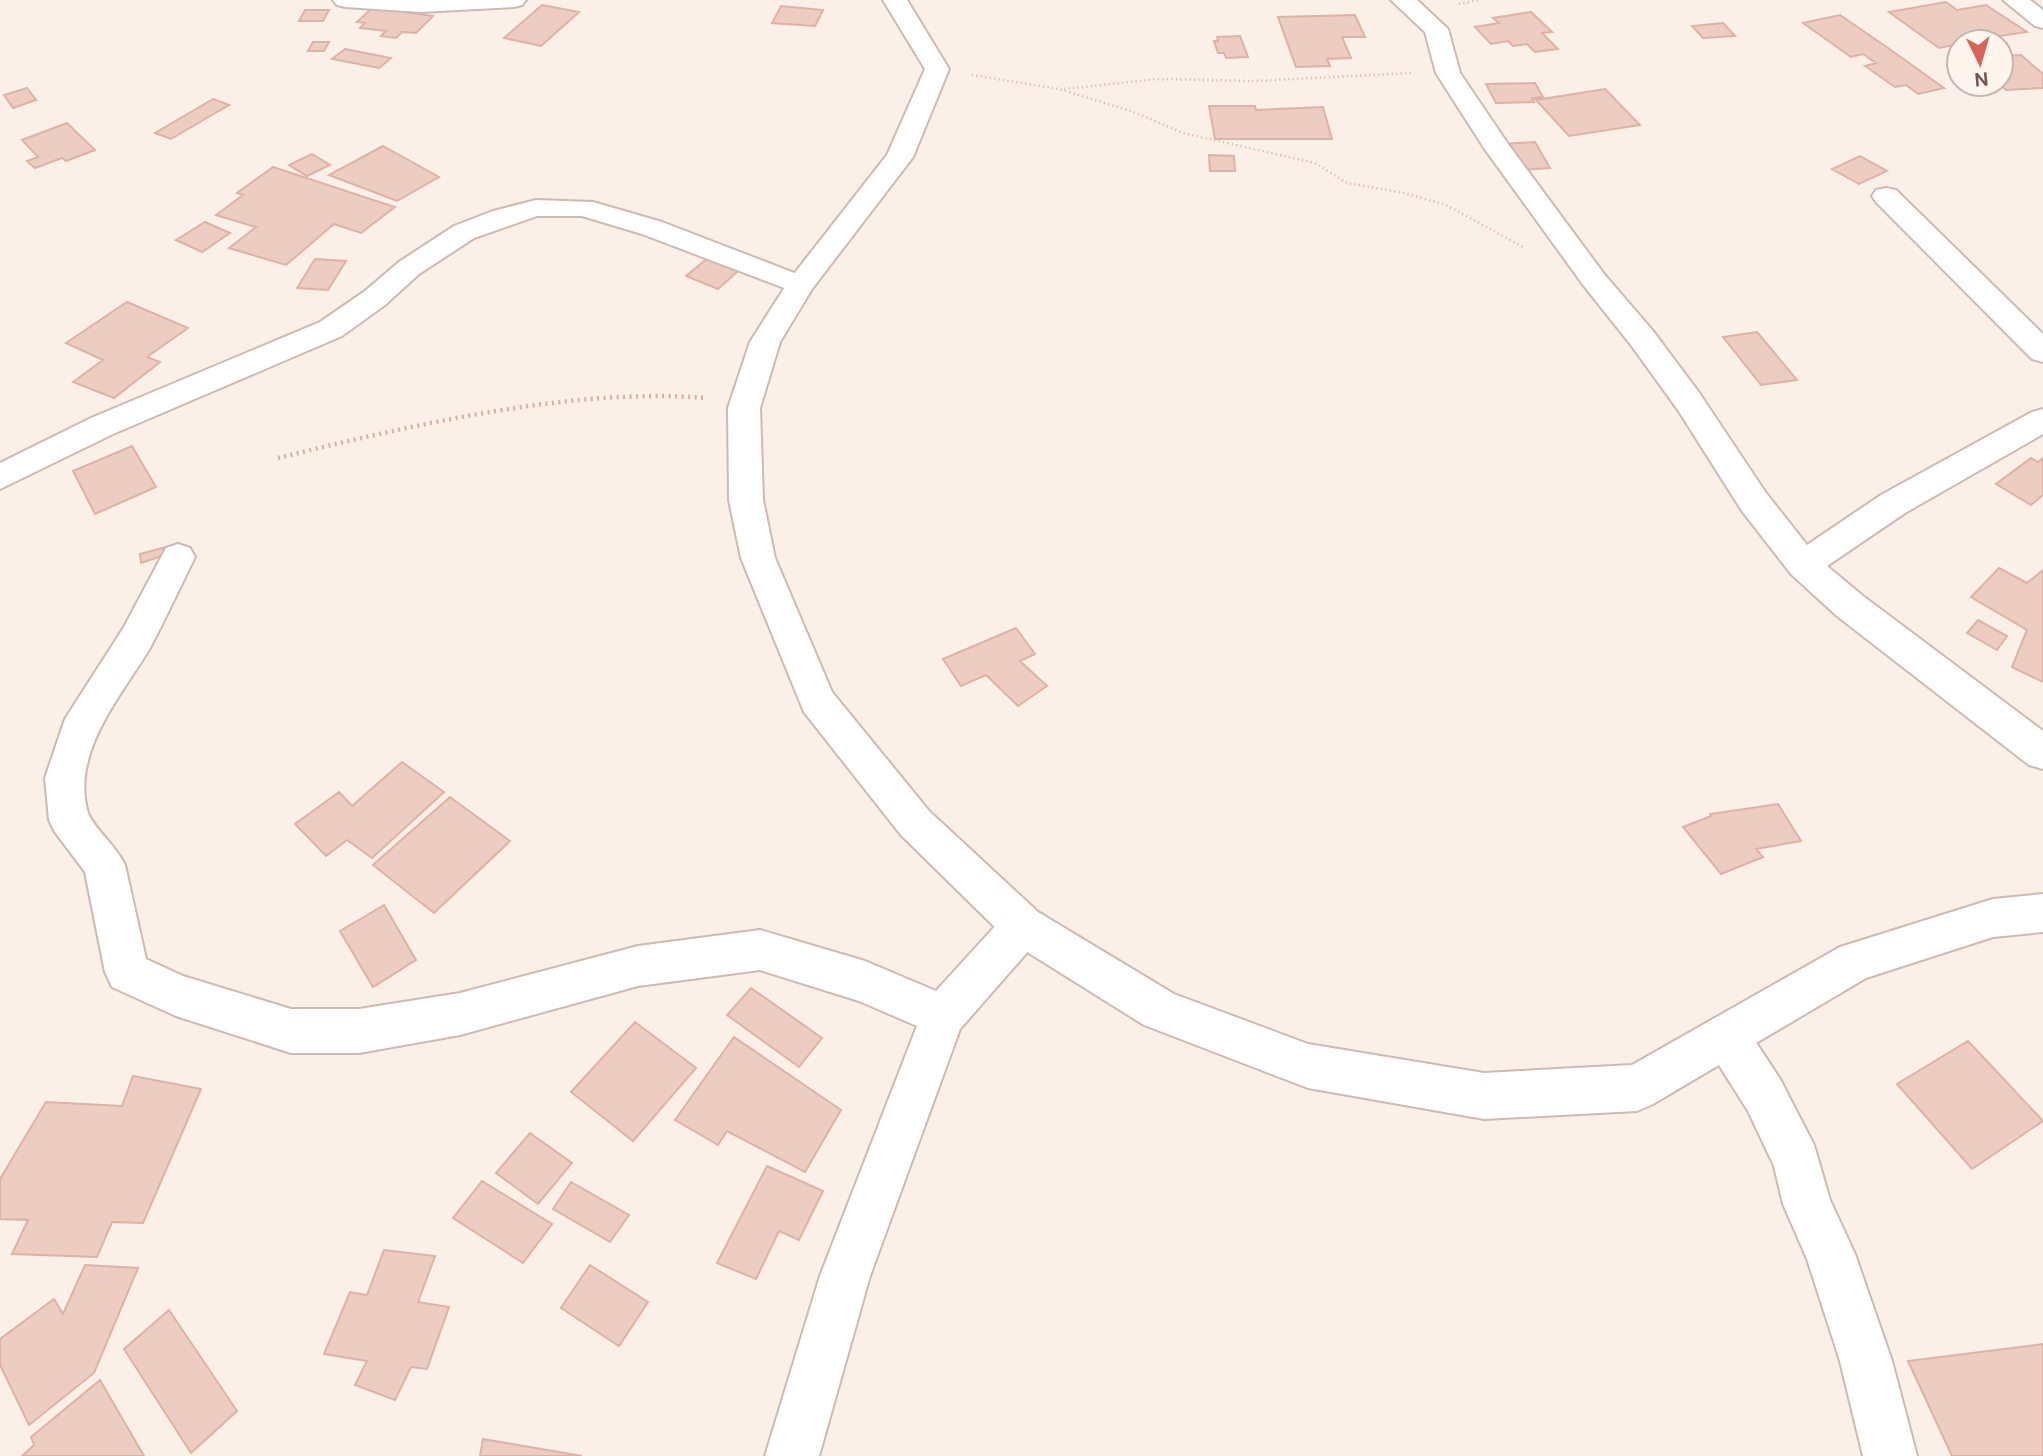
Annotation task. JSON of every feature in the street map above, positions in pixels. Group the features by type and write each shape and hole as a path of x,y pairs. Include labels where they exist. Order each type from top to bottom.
{"street":[{"path":"345,0 421,5 514,0"},
{"path":"895,0 937,69 900,157 800,285 765,342 744,408 746,500 758,558 817,701 915,824 1023,926 1160,1010 1308,1066 1484,1096 1637,1088 1855,961 1993,918 2043,914"},
{"path":"1403,0 1436,29 1448,73 1542,212 1642,338 1689,402 1754,502 1803,565 1850,606 2043,753"},
{"path":"2015,0 2043,21"},
{"path":"1885,195 2043,352"},
{"path":"0,477 102,426 331,329 375,298 409,268 464,232 536,208 583,208 652,228 800,285"},
{"path":"1803,565 1893,504 2043,420"},
{"path":"178,556 137,637 79,730 65,778 69,820 104,865 127,972 176,995 291,1031 359,1031 460,1014 638,966 760,950 865,982 943,1016"},
{"path":"792,1456 845,1276 943,1016 1023,926"},
{"path":"1726,1036 1765,1095 1797,1162 1807,1204 1830,1254 1866,1361 1890,1456"}],"path":[{"path":"937,69 1059,89 1121,107 1183,133 1315,163 1347,183 1404,193 1446,205 1519,245 1594,280"},
{"path":"1059,89 1157,79 1255,81 1385,73 1448,73"},
{"path":"278,458 394,429 509,410 597,400 692,396 717,399 744,408"}],"building":[{"path":"1946,2 1957,10 1986,5 2027,32 2015,34 2015,28 1945,28 1945,47 1939,48 1889,12"},
{"path":"542,5 579,12 541,46 504,38"},
{"path":"781,6 823,10 815,26 772,23"},
{"path":"372,8 433,16 416,33 402,32 396,38 381,36 386,31 360,28 365,23 357,22"},
{"path":"305,10 329,10 323,21 299,21"},
{"path":"1531,12 1552,32 1542,33 1558,49 1535,52 1527,44 1513,46 1508,41 1491,44 1475,27 1499,23 1493,18"},
{"path":"1355,15 1365,37 1342,37 1351,58 1327,59 1330,66 1296,67 1278,17"},
{"path":"1840,15 1944,88 1918,94 1906,85 1895,87 1865,66 1876,63 1863,54 1851,57 1803,23"},
{"path":"1723,23 1735,36 1703,38 1692,26"},
{"path":"1240,36 1248,57 1226,58 1224,53 1218,53 1214,41 1218,41 1217,37"},
{"path":"313,42 329,42 324,51 308,51"},
{"path":"345,49 391,58 379,68 332,59"},
{"path":"2015,55 2021,55 2043,74 2043,88 2015,90"},
{"path":"1535,83 1543,97 1532,98 1534,102 1496,103 1486,84"},
{"path":"27,88 36,100 13,108 4,95"},
{"path":"1605,89 1640,125 1569,136 1536,100"},
{"path":"213,99 229,105 171,139 155,133"},
{"path":"1209,106 1255,106 1256,110 1323,107 1332,139 1215,139"},
{"path":"67,123 95,150 66,161 62,158 35,168 27,161 38,157 22,140"},
{"path":"1535,142 1550,168 1520,170 1505,144"},
{"path":"383,146 439,177 397,201 329,175"},
{"path":"312,154 330,165 307,176 289,165"},
{"path":"1209,155 1234,156 1235,171 1210,171"},
{"path":"1860,156 1887,171 1859,184 1832,169"},
{"path":"273,167 395,207 361,233 334,224 286,265 229,248 256,227 216,215 243,195 237,193"},
{"path":"205,222 230,233 202,252 176,240"},
{"path":"708,258 739,270 718,289 686,276"},
{"path":"315,259 346,261 328,290 297,288"},
{"path":"127,302 188,328 147,357 160,362 114,398 73,382 103,360 66,343"},
{"path":"1757,332 1797,380 1761,385 1723,337"},
{"path":"132,446 156,487 95,514 73,471"},
{"path":"2031,458 2038,462 2043,458 2043,495 2031,505 1996,484"},
{"path":"170,546 171,553 141,563 140,554"},
{"path":"1999,568 2027,583 2043,570 2043,682 2012,667 2027,630 1971,597"},
{"path":"1978,620 2007,636 1997,650 1967,633"},
{"path":"1016,628 1035,654 1020,661 1047,686 1018,706 986,675 961,686 943,659"},
{"path":"402,762 444,792 372,858 347,840 326,856 295,824 339,792 352,806"},
{"path":"450,797 510,841 434,913 373,865"},
{"path":"1778,804 1801,841 1756,849 1763,857 1721,874 1683,827 1711,816 1710,814"},
{"path":"384,905 416,960 373,987 340,931"},
{"path":"751,988 822,1038 799,1067 727,1015"},
{"path":"635,1022 696,1068 633,1141 571,1092"},
{"path":"734,1037 841,1110 805,1172 727,1131 718,1145 675,1120"},
{"path":"1968,1041 2043,1121 1972,1169 1897,1084"},
{"path":"133,1076 201,1089 143,1223 112,1222 97,1257 12,1254 28,1220 0,1219 0,1179 46,1102 122,1106"},
{"path":"530,1133 572,1163 538,1204 496,1173"},
{"path":"767,1166 823,1191 799,1240 779,1231 756,1279 717,1263"},
{"path":"482,1181 552,1224 523,1263 453,1218"},
{"path":"571,1182 629,1215 610,1242 553,1209"},
{"path":"384,1250 435,1256 418,1302 449,1307 427,1369 411,1367 395,1400 355,1385 367,1361 324,1354 350,1292 367,1295"},
{"path":"85,1265 138,1268 94,1373 29,1425 0,1365 0,1339 54,1299 63,1314"},
{"path":"590,1265 648,1302 619,1346 561,1308"},
{"path":"169,1310 237,1411 191,1453 124,1349"},
{"path":"2043,1344 2043,1456 1952,1456 1908,1361"},
{"path":"100,1380 144,1456 22,1456 34,1445 31,1437"},
{"path":"483,1439 582,1456 480,1456"}]}
